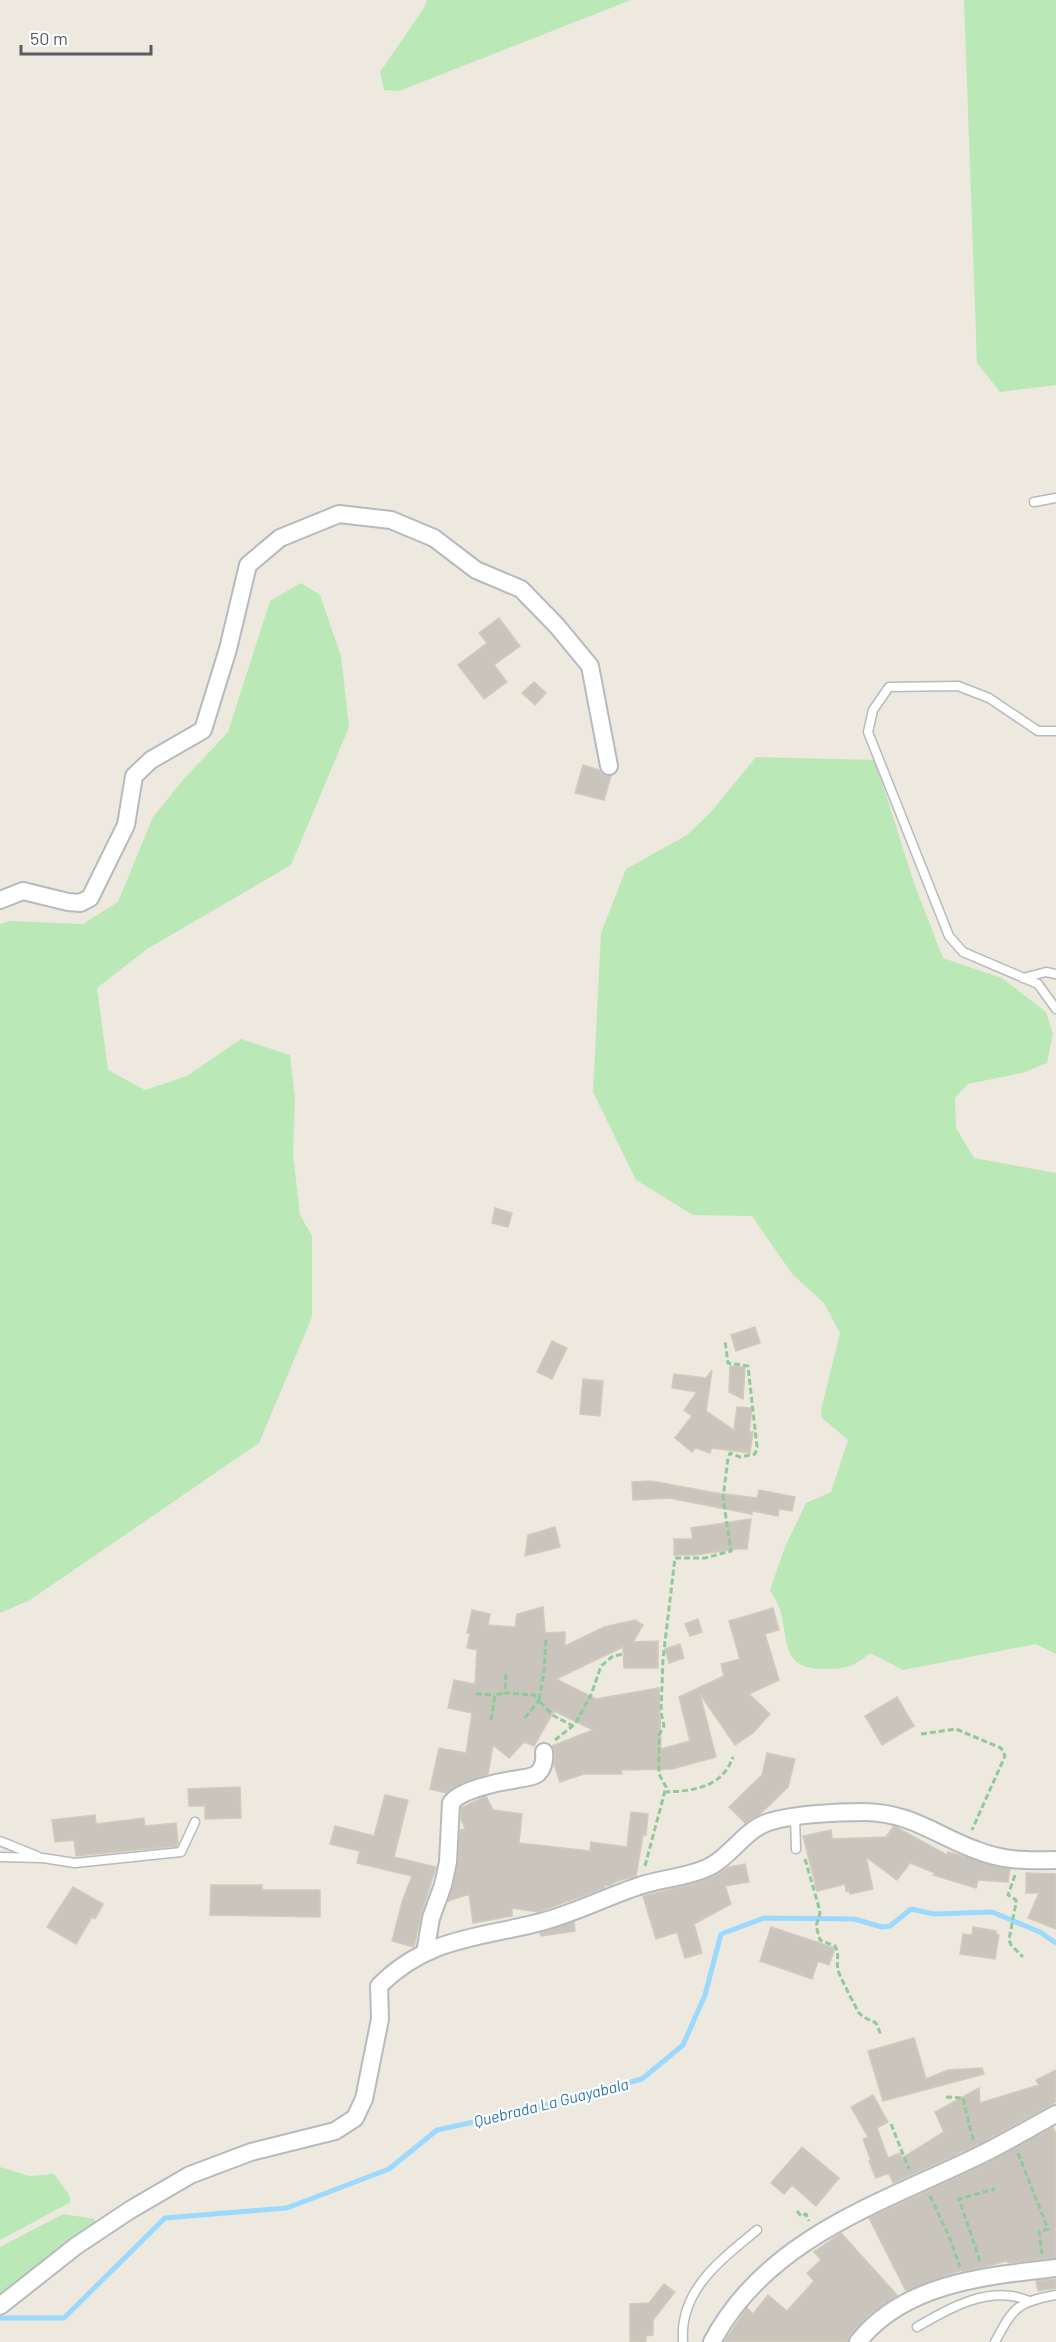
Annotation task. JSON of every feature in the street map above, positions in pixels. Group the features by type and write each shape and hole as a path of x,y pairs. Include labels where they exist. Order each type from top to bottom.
{"street":[{"path":"0,900 23,891 68,902 80,903 90,898 126,825 134,776 151,760 203,730 228,649 248,565 280,538 339,514 391,520 434,537 476,570 521,589 557,626 590,666 609,766"},
{"path":"425,1953 431,1918 443,1885 448,1862 451,1803 454,1798 485,1786 535,1776 541,1770 545,1759 544,1752"},
{"path":"7,2301 76,2246 130,2210 190,2175 251,2152 335,2131 355,2118 364,2099 380,2019 380,1986 392,1973 425,1953 454,1941 539,1923 573,1913 640,1885 676,1878 711,1866 766,1823 795,1818 864,1812 886,1813 907,1818 965,1845 1017,1862 1056,1860"},
{"path":"712,2342 741,2297 770,2269 848,2215 973,2158 1056,2114"},
{"path":"858,2342 885,2315 911,2299 933,2290 964,2282 1050,2268"}],"lane":[{"path":"1034,502 1056,498"},
{"path":"1056,731 1038,731 989,698 958,686 889,687 873,710 868,732 949,936 963,952 1038,984 1056,1009"},
{"path":"1023,978 1046,972 1056,974"},
{"path":"795,1818 796,1849"},
{"path":"0,1857 43,1858 75,1863 181,1852 195,1822"},
{"path":"0,1841 43,1858"},
{"path":"682,2342 682,2322 693,2294 716,2264 757,2230"},
{"path":"995,2342 1009,2317 1018,2307 1029,2301 1056,2295"},
{"path":"917,2327 946,2310 978,2298 1018,2296 1029,2301"}],"path":[{"path":"640,1885 666,1787 659,1774 659,1735 664,1726 661,1712 663,1659 675,1558 705,1558 731,1551 723,1498 728,1458 730,1453 740,1456 755,1454 757,1447 748,1366 728,1363 725,1341"},
{"path":"524,1720 539,1701 546,1640"},
{"path":"544,1752 546,1747 573,1726 591,1695 601,1666 612,1656 623,1654"},
{"path":"504,1693 506,1674"},
{"path":"476,1694 534,1695 555,1716 573,1726"},
{"path":"491,1720 495,1695"},
{"path":"921,1734 960,1730 1004,1751 1005,1756 965,1845"},
{"path":"664,1792 701,1789 719,1778 730,1765 733,1757"},
{"path":"796,1849 804,1855 820,1914 817,1922 820,1940 835,1946 838,1951 839,1974 851,1994 857,2011 864,2018 876,2023 881,2035"},
{"path":"1017,1862 1008,1894 1016,1900 1016,1910 1009,1935 1011,1945 1023,1958"},
{"path":"946,2097 963,2098 974,2139 969,2146"},
{"path":"891,2124 919,2182 950,2236 964,2282"},
{"path":"1010,2138 1023,2162 1048,2229 1039,2232 1050,2268"},
{"path":"986,2279 959,2199 995,2189"}],"green space":[{"path":"427,0 631,0 399,91 384,90 380,72 424,8"},
{"path":"964,0 1056,0 1056,385 1000,392 977,363"},
{"path":"301,583 320,595 341,656 349,727 291,865 147,949 97,988 108,1070 145,1090 187,1076 241,1039 290,1055 295,1098 293,1155 300,1215 312,1236 312,1317 259,1443 30,1600 0,1613 0,924 10,921 83,924 118,902 153,817 183,780 228,732 270,601"},
{"path":"756,757 875,760 915,886 943,958 1002,978 1046,1012 1053,1034 1047,1063 1022,1073 968,1084 955,1098 956,1128 974,1158 1056,1173 1056,1654 1036,1644 903,1670 870,1653 849,1666 832,1669 809,1668 799,1664 792,1657 788,1649 779,1607 770,1590 785,1547 806,1503 831,1492 848,1440 822,1418 821,1410 840,1333 824,1303 793,1275 752,1216 693,1215 636,1180 593,1092 601,933 626,869 687,835 710,813"},
{"path":"0,2167 30,2176 54,2174 68,2193 71,2202 0,2240"},
{"path":"63,2214 95,2219 95,2227 0,2311 0,2247"}],"building":[{"path":"499,618 520,646 494,665 507,682 484,699 458,665 487,643 479,633"},
{"path":"534,682 546,693 535,705 522,693"},
{"path":"583,765 599,770 605,776 611,776 604,800 575,793"},
{"path":"495,1208 512,1213 508,1227 492,1223"},
{"path":"755,1327 760,1343 736,1351 731,1335"},
{"path":"552,1341 567,1348 552,1379 537,1372"},
{"path":"730,1366 745,1367 743,1399 729,1392"},
{"path":"712,1370 706,1411 734,1430 737,1407 752,1408 749,1432 753,1432 750,1453 712,1448 710,1453 696,1448 692,1452 675,1438 692,1416 684,1410 697,1392 672,1388 674,1374 706,1378"},
{"path":"583,1379 603,1381 600,1416 580,1414"},
{"path":"651,1481 757,1498 759,1490 795,1497 792,1511 779,1509 778,1516 752,1511 752,1514 669,1498 633,1500 632,1482"},
{"path":"751,1519 747,1549 674,1555 674,1539 693,1539 691,1528"},
{"path":"555,1527 560,1547 525,1556 528,1535"},
{"path":"543,1607 545,1633 565,1632 565,1646 604,1627 635,1620 643,1625 633,1642 658,1641 658,1668 624,1668 623,1647 556,1679 596,1699 659,1688 661,1749 690,1741 679,1697 724,1676 721,1664 740,1659 729,1621 773,1608 779,1630 765,1634 779,1680 749,1694 770,1714 753,1733 735,1745 700,1694 716,1757 672,1769 621,1770 622,1774 584,1774 560,1782 554,1765 555,1754 552,1746 593,1730 554,1711 534,1746 524,1742 509,1758 493,1745 488,1774 458,1785 446,1793 430,1789 439,1748 466,1753 472,1713 448,1708 454,1680 475,1684 477,1650 467,1648 470,1633 467,1633 472,1610 490,1614 488,1625 515,1627 517,1614"},
{"path":"698,1619 702,1632 690,1636 685,1624"},
{"path":"680,1644 684,1658 669,1663 665,1649"},
{"path":"897,1697 914,1726 882,1745 865,1716"},
{"path":"767,1753 795,1759 788,1787 759,1815 745,1823 729,1807 762,1775"},
{"path":"240,1787 241,1818 205,1819 205,1806 189,1806 188,1789"},
{"path":"385,1795 408,1800 394,1857 436,1867 414,1947 392,1941 402,1902 412,1876 357,1863 360,1851 330,1844 335,1826 374,1836"},
{"path":"486,1796 493,1810 522,1814 519,1843 590,1851 591,1842 627,1847 631,1812 648,1814 646,1835 643,1835 636,1876 617,1881 609,1886 605,1885 604,1888 538,1912 512,1908 512,1916 473,1923 469,1894 448,1901 458,1864 460,1830 465,1829 461,1819 461,1808"},
{"path":"95,1815 96,1824 144,1818 145,1826 176,1823 177,1846 76,1856 74,1840 55,1842 52,1820"},
{"path":"894,1826 947,1855 948,1852 1010,1869 1008,1882 978,1880 976,1888 933,1875 935,1873 910,1863 897,1880 866,1857 873,1889 850,1894 849,1890 846,1891 845,1884 817,1891 803,1836 831,1830 832,1839 886,1837"},
{"path":"745,1864 749,1882 725,1886 731,1904 694,1924 702,1953 685,1958 677,1932 656,1939 643,1896 695,1883 713,1877 729,1867"},
{"path":"1026,1873 1056,1874 1056,1929 1028,1918 1039,1893 1026,1893"},
{"path":"211,1885 262,1885 262,1890 320,1890 320,1917 210,1915"},
{"path":"73,1887 103,1904 95,1919 92,1917 76,1944 47,1927"},
{"path":"574,1922 575,1931 541,1936 540,1933"},
{"path":"771,1927 835,1948 829,1965 818,1961 812,1979 760,1961"},
{"path":"973,1927 996,1931 999,1935 995,1959 960,1954 963,1934 972,1935"},
{"path":"914,2038 926,2079 948,2070 982,2068 984,2074 883,2101 868,2051"},
{"path":"1056,2070 1056,2102 978,2145 893,2183 889,2173 876,2178 863,2139 868,2137 851,2107 873,2095 888,2122 877,2128 888,2158 900,2153 902,2158 944,2132 935,2112 979,2088 980,2103 1039,2085 1036,2080"},
{"path":"1053,2127 1056,2134 1056,2258 1008,2263 1007,2261 963,2272 962,2270 906,2291 869,2218 987,2163"},
{"path":"802,2147 839,2178 816,2206 792,2185 784,2194 771,2183"},
{"path":"841,2233 897,2295 869,2315 850,2335 847,2342 724,2342 747,2308 753,2314 768,2295 787,2311 814,2281 807,2273 821,2260 814,2252"},
{"path":"1056,2279 1056,2288 1038,2291 1036,2281"},
{"path":"664,2284 675,2292 653,2320 653,2335 646,2336 646,2342 630,2342 630,2304 649,2303"}],"waterway":[{"name":"Quebrada La Guayabala","path":"0,2318 64,2318 165,2218 287,2208 389,2169 437,2130 525,2111 642,2079 683,2045 705,1995 721,1934 764,1918 854,1919 882,1927 890,1926 911,1909 934,1914 992,1912 1040,1932 1056,1943"}]}
